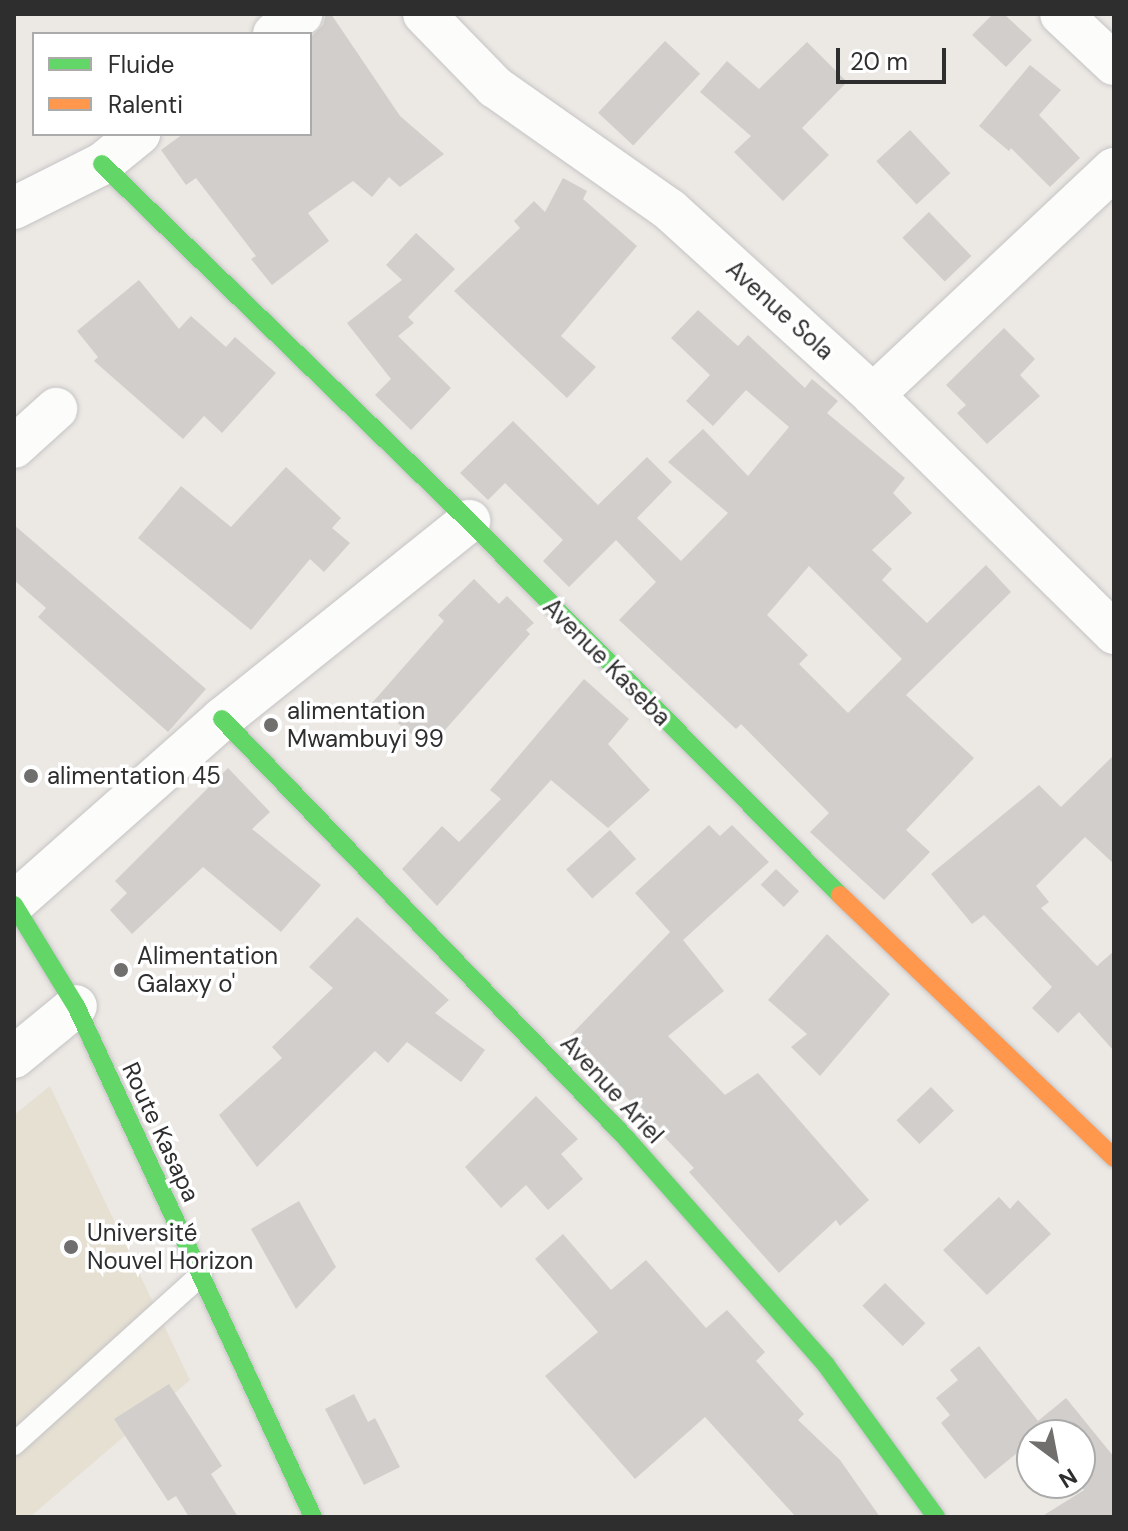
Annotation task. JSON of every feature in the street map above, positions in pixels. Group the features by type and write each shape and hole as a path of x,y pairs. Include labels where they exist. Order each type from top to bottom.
{"street":[{"path":"277,32 302,14"},
{"name":"Avenue Sola","path":"424,14 495,87 670,210 873,395 1114,633"},
{"path":"1061,14 1114,64"},
{"path":"14,208 102,164 137,136"},
{"name":"Avenue Kaseba","path":"102,164 469,521 774,832 1114,1158"},
{"path":"873,395 1114,169"},
{"path":"14,447 56,409"},
{"path":"14,904 222,719 469,521"},
{"name":"Avenue Ariel","path":"222,719 626,1138 826,1365 936,1517"},
{"name":"Route Kasapa","path":"14,904 76,1006 313,1517"},
{"path":"14,1057 76,1006"}],"lane":[{"path":"14,1444 201,1275"}],"shaded area":[{"name":"Université Nouvel Horizon","path":"50,1086 190,1380 30,1517 14,1517 14,1115"}],"building":[{"path":"326,14 331,14 400,116 444,154 400,187 389,177 372,197 353,181 308,213 329,241 272,285 251,259 256,256 196,178 186,185 161,150 180,136 312,136 312,36 323,25"},
{"path":"993,14 1004,14 1032,40 1006,67 972,35"},
{"path":"665,41 700,74 633,145 598,113"},
{"path":"807,42 847,82 802,128 829,155 783,201 734,152 751,136 700,92 727,61 759,89"},
{"path":"1030,65 1061,90 1039,115 1080,158 1050,187 1011,148 1009,151 979,126"},
{"path":"910,130 950,173 917,205 876,161"},
{"path":"563,178 587,191 583,199 637,246 561,336 596,367 567,398 454,291 520,228 514,221 534,201 545,212"},
{"path":"929,212 971,256 945,282 902,238"},
{"path":"416,233 455,269 408,317 414,323 398,336 451,388 411,430 375,395 391,379 347,323 402,280 386,265"},
{"path":"139,280 179,329 191,316 226,347 235,337 276,373 222,433 204,416 183,439 94,361 98,357 77,331"},
{"path":"698,310 738,346 748,335 805,388 812,379 838,401 827,413 905,478 893,493 912,513 872,550 892,569 882,580 927,623 986,565 1011,592 906,695 974,758 906,830 930,852 884,900 810,832 829,813 741,724 736,729 619,620 656,582 616,540 569,587 543,561 563,540 505,483 488,500 460,473 513,421 598,505 647,457 672,482 637,518 681,561 728,513 668,462 703,429 748,476 789,427 746,390 713,426 686,401 710,375 671,338","holes":["809,566 902,659 848,713 799,664 808,655 767,615"]},
{"path":"1004,328 1035,359 1020,375 1040,396 987,444 957,413 966,405 946,385"},
{"path":"286,467 341,518 332,528 350,543 324,572 310,559 251,630 138,538 181,486 231,527"},
{"path":"14,525 206,689 168,732 38,617 46,608 14,580"},
{"path":"474,579 499,604 507,596 534,623 526,630 530,634 429,748 372,703 444,621 438,615"},
{"path":"584,679 629,719 608,744 650,790 608,828 551,780 437,906 402,869 442,826 459,842 501,799 490,790"},
{"path":"1114,755 1114,864 1085,837 1036,886 1049,902 1041,908 1097,966 1114,951 1114,1051 1079,1012 1058,1033 1032,1008 1052,987 984,915 972,924 931,874 1039,785 1061,807"},
{"path":"228,768 270,812 252,829 321,885 281,932 203,867 132,934 110,910 127,893 115,881"},
{"path":"709,825 720,836 732,825 769,862 683,940 724,991 668,1036 725,1095 758,1073 869,1200 840,1226 836,1220 779,1273 689,1172 694,1168 569,1037 670,932 635,893"},
{"path":"610,830 636,859 592,898 566,869"},
{"path":"776,869 799,891 784,907 761,885"},
{"path":"357,917 449,1000 435,1013 485,1050 461,1082 407,1042 388,1063 375,1051 257,1167 219,1115 282,1058 272,1047 333,988 309,967"},
{"path":"827,934 890,994 820,1076 791,1047 807,1034 768,1000"},
{"path":"931,1087 954,1111 919,1144 896,1120"},
{"path":"536,1096 578,1139 561,1154 583,1179 548,1210 526,1185 501,1208 465,1167"},
{"path":"999,1197 1010,1209 1018,1200 1051,1234 987,1295 943,1250"},
{"path":"299,1201 336,1267 296,1309 251,1229"},
{"path":"563,1234 611,1290 646,1260 706,1328 727,1310 765,1352 756,1361 804,1414 798,1420 840,1460 880,1517 796,1517 705,1417 635,1479 545,1376 598,1332 535,1259"},
{"path":"885,1283 925,1323 903,1346 862,1306"},
{"path":"979,1346 1036,1419 1016,1419 1016,1454 985,1479 941,1423 950,1415 936,1398 958,1380 950,1370"},
{"path":"169,1384 222,1466 211,1474 238,1517 189,1517 176,1496 168,1501 114,1419"},
{"path":"354,1394 368,1422 375,1418 400,1467 364,1485 325,1409"},
{"path":"1066,1398 1083,1419 1040,1419"},
{"path":"1096,1435 1114,1457 1114,1517 1041,1517 1070,1499 1096,1499"}],"traffic: fast":[{"path":"102,164 469,521 840,895"},
{"path":"222,719 626,1138 826,1365 936,1517"},
{"path":"14,905 76,1006 313,1517"}],"traffic: slow":[{"path":"840,895 1114,1158"}],"place":[{"name":"alimentation Mwambuyi 99","path":"271,725"},
{"name":"alimentation 45","path":"31,776"},
{"name":"Alimentation Galaxy o'","path":"121,970"},
{"name":"Université Nouvel Horizon","path":"71,1247"}]}
